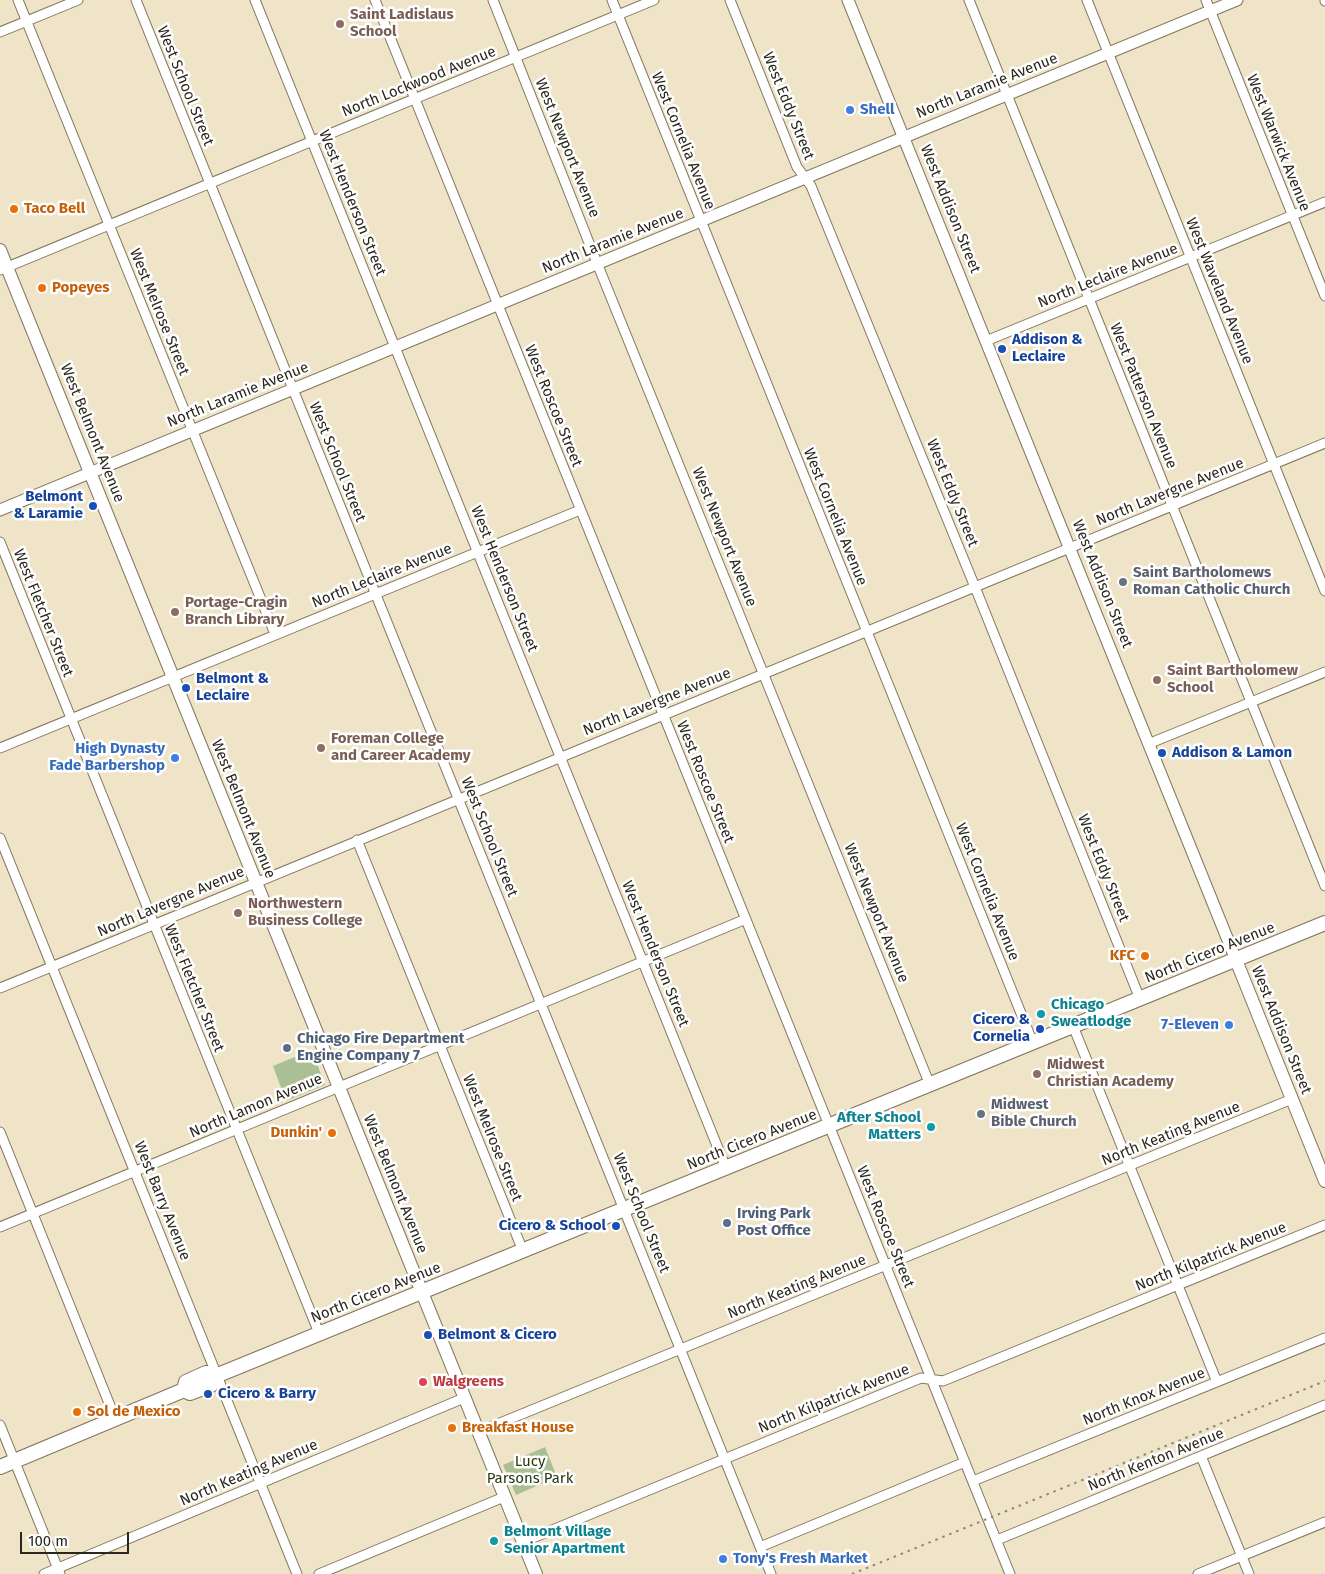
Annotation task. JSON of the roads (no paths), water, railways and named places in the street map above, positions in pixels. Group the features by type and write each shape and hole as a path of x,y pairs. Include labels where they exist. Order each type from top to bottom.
{"main road":[{"name":"West Belmont Avenue","path":"0,250 3,269 90,472 536,1574"},
{"name":"North Cicero Avenue","path":"0,1467 184,1390 190,1393 211,1385 218,1375 319,1333 1325,924"},
{"name":"West Addison Street","path":"1236,960 1324,1175"}],"street":[{"name":"West Melrose Street","path":"18,0 275,634"},
{"path":"0,32 78,0"},
{"name":"West School Street","path":"136,0 771,1574"},
{"name":"West Henderson Street","path":"255,0 726,1168"},
{"name":"West Roscoe Street","path":"375,0 1010,1574"},
{"name":"West Newport Avenue","path":"493,0 597,263 930,1085"},
{"name":"West Cornelia Avenue","path":"612,0 1033,1043"},
{"name":"North Lockwood Avenue","path":"3,269 654,0"},
{"name":"West Eddy Street","path":"730,0 797,167 812,186 975,586 1140,999"},
{"name":"West Addison Street","path":"848,0 1236,960"},
{"name":"West Patterson Avenue","path":"969,0 1325,886"},
{"name":"West Waveland Avenue","path":"1087,0 1325,591"},
{"name":"North Laramie Avenue","path":"0,510 1108,53 1208,5 1237,0"},
{"name":"West Warwick Avenue","path":"1208,5 1325,296"},
{"name":"North Leclaire Avenue","path":"986,341 1325,202"},
{"name":"North Lavergne Avenue","path":"0,988 1325,443"},
{"name":"North Leclaire Avenue","path":"0,748 580,510"},
{"name":"West Fletcher Street","path":"0,542 319,1333"},
{"path":"1148,744 1325,672"},
{"name":"West Barry Avenue","path":"0,838 297,1574"},
{"name":"West Melrose Street","path":"357,840 523,1251"},
{"name":"North Lamon Avenue","path":"0,1227 746,919"},
{"path":"1074,1026 1217,1382"},
{"name":"North Keating Avenue","path":"478,1432 1292,1099"},
{"path":"0,1132 115,1418"},
{"name":"North Kilpatrick Avenue","path":"523,1542 921,1378 943,1381 1325,1225"},
{"name":"North Knox Avenue","path":"973,1481 1325,1338"},
{"name":"North Keating Avenue","path":"44,1574 59,1571 261,1483 464,1398"},
{"name":"North Kenton Avenue","path":"997,1540 1325,1405"},
{"path":"0,1425 59,1571"},
{"path":"1201,1456 1249,1574"},
{"path":"760,1547 965,1462"},
{"path":"319,1574 504,1496"},
{"path":"1198,1574 1325,1522"}],"railway":[{"path":"852,1574 1325,1381"}],"place":[{"name":"Saint Ladislaus School","path":"340,24"},
{"name":"Shell","path":"850,110"},
{"name":"Taco Bell","path":"14,209"},
{"name":"Popeyes","path":"42,288"},
{"name":"Addison & Leclaire","path":"1002,349"},
{"name":"Belmont & Laramie","path":"93,506"},
{"name":"Saint Bartholomews Roman Catholic Church","path":"1123,582"},
{"name":"Portage-Cragin Branch Library","path":"175,612"},
{"name":"Saint Bartholomew School","path":"1157,680"},
{"name":"Belmont & Leclaire","path":"186,688"},
{"name":"Foreman College and Career Academy","path":"321,748"},
{"name":"Addison & Lamon","path":"1162,753"},
{"name":"High Dynasty Fade Barbershop","path":"175,758"},
{"name":"Northwestern Business College","path":"238,913"},
{"name":"KFC","path":"1145,956"},
{"name":"Chicago Sweatlodge","path":"1041,1014"},
{"name":"7-Eleven","path":"1229,1025"},
{"name":"Cicero & Cornelia","path":"1040,1029"},
{"name":"Chicago Fire Department Engine Company 7","path":"287,1048"},
{"name":"Midwest Christian Academy","path":"1037,1074"},
{"name":"Midwest Bible Church","path":"981,1114"},
{"name":"After School Matters","path":"931,1127"},
{"name":"Dunkin'","path":"332,1133"},
{"name":"Irving Park Post Office","path":"727,1223"},
{"name":"Cicero & School","path":"616,1226"},
{"name":"Belmont & Cicero","path":"428,1335"},
{"name":"Walgreens","path":"423,1382"},
{"name":"Cicero & Barry","path":"208,1394"},
{"name":"Sol de Mexico","path":"77,1412"},
{"name":"Breakfast House","path":"452,1428"},
{"name":"Belmont Village Senior Apartment","path":"494,1541"},
{"name":"Tony's Fresh Market","path":"723,1559"}],"park label":[{"name":"Lucy Parsons Park","path":"530,1470"}]}
